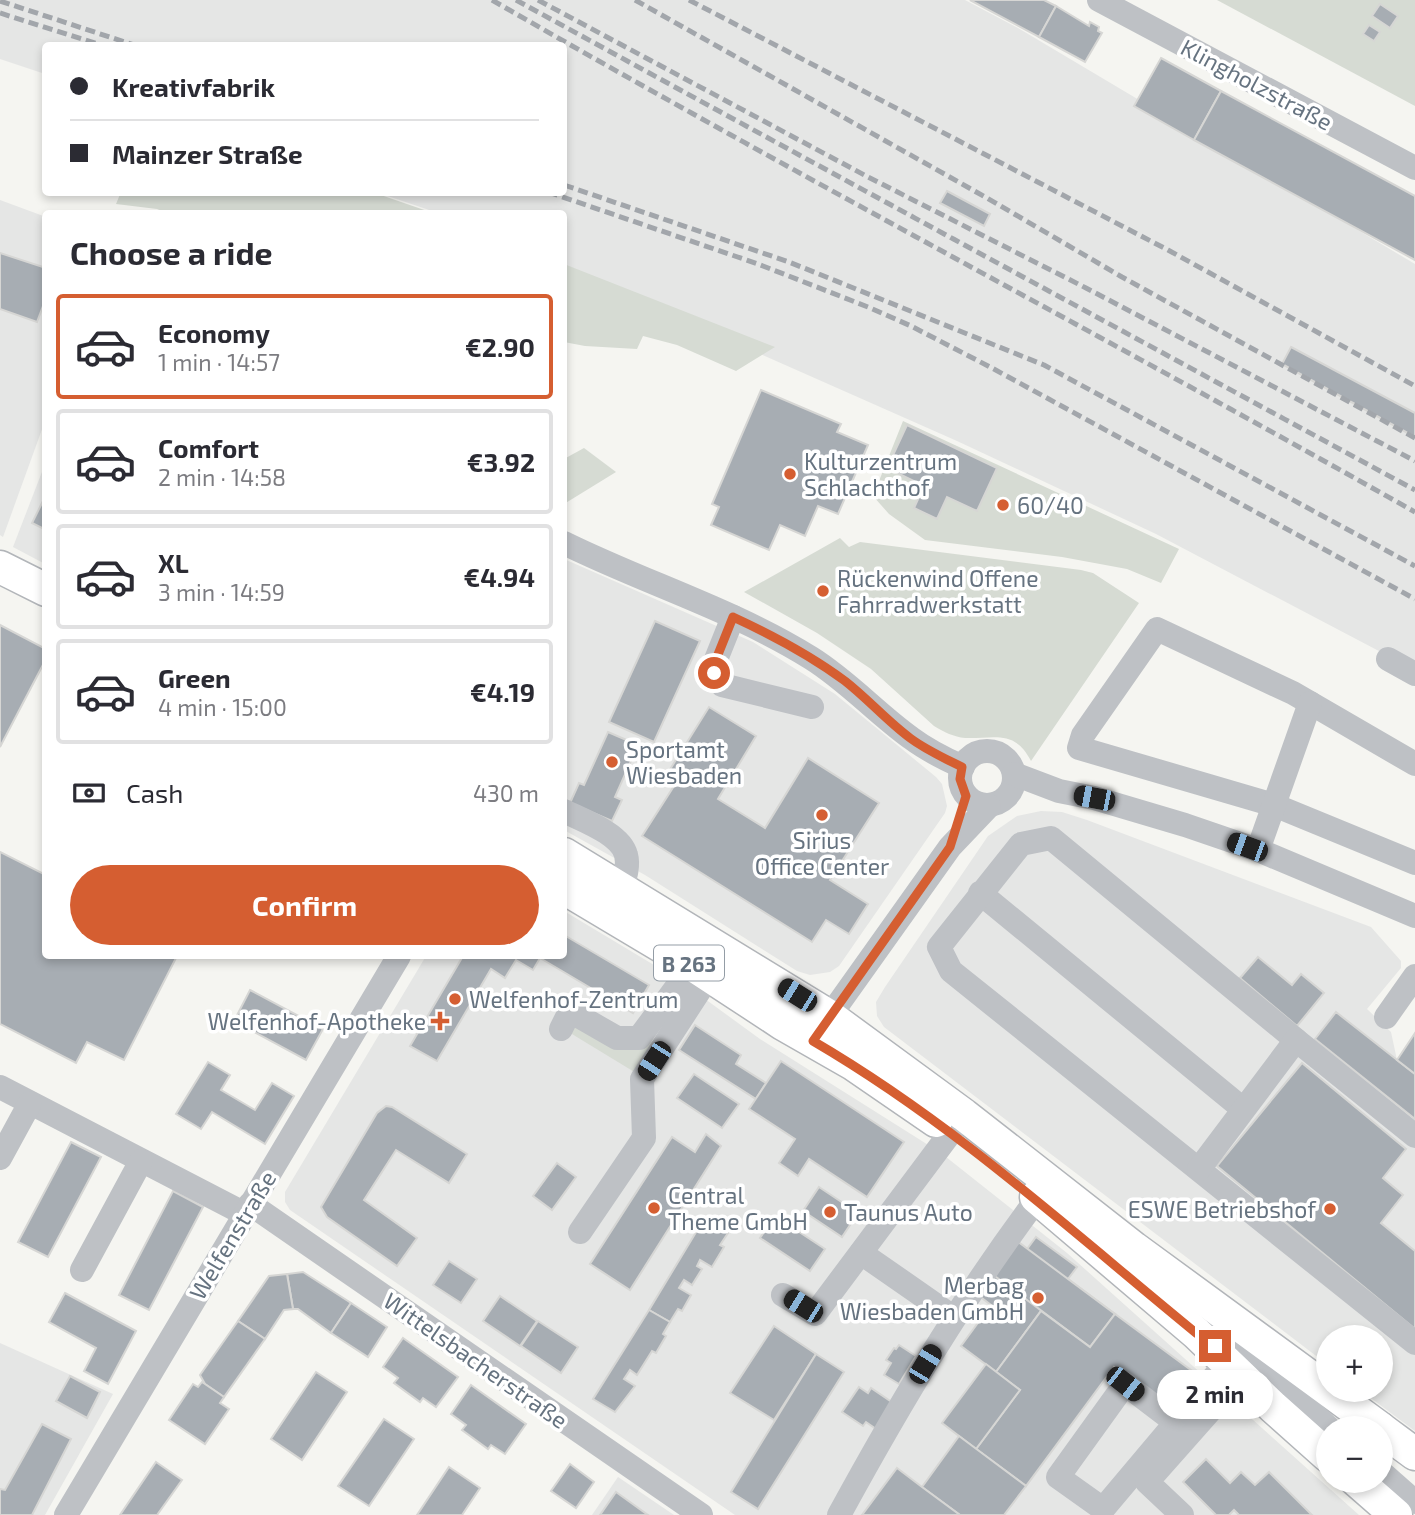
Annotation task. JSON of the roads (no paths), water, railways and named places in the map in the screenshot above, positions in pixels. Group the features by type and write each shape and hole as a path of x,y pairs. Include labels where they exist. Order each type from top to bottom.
{"main road":[{"path":"0,567 42,588"},
{"path":"0,588 42,609"},
{"name":"B 263","path":"567,855 785,987 821,1029 873,1077 951,1132 1037,1199"},
{"name":"B 263","path":"567,890 701,970 821,1029 964,1115 1135,1248 1364,1416"},
{"path":"1037,1199 1196,1333 1316,1445"},
{"name":"B 263","path":"1393,1438 1415,1454"},
{"path":"1371,1493 1396,1515"}],"street":[{"name":"Klingholzstraße","path":"1099,0 1415,168"},
{"path":"567,544 770,634 846,682 910,738 936,755 962,767"},
{"path":"733,617 715,662 714,673 722,685 812,707"},
{"path":"1415,764 1310,703 1157,629 1083,735 1079,748 1274,806 1415,863"},
{"path":"1388,659 1415,674"},
{"path":"1258,850 1310,703"},
{"path":"821,1029 950,847 1004,792 1008,760 995,752 979,752 962,767 960,779 966,796 974,802 1004,792 1059,791 1094,798 1258,850 1415,916"},
{"path":"950,847 966,796"},
{"path":"567,813 614,838 623,846 627,867 622,888"},
{"path":"1415,1136 1051,838 1021,844 939,947 951,971 1415,1343"},
{"path":"980,893 1243,1109"},
{"name":"Welfenstraße","path":"66,1515 397,959"},
{"path":"561,1029 570,1011 617,1038 639,1038 701,970"},
{"path":"580,1232 644,1138 642,1079 701,970"},
{"path":"1386,1017 1415,976"},
{"path":"1199,1169 1296,1040"},
{"name":"Wittelsbacherstraße","path":"0,1087 141,1161 248,1209 701,1515"},
{"path":"0,1158 30,1103"},
{"path":"783,1295 815,1314 951,1132"},
{"path":"82,1270 141,1161"},
{"path":"839,1515 883,1434 953,1317 1037,1199"},
{"path":"1135,1248 1316,1417"},
{"path":"861,1253 953,1317"},
{"path":"1196,1333 1291,1396"},
{"path":"1175,1422 1125,1384 1058,1478 1103,1509 1175,1422 1233,1370"},
{"path":"1182,1515 1147,1482 1233,1370"},
{"path":"1393,1483 1415,1502"}],"railway":[{"path":"492,0 566,42"},
{"path":"516,0 1415,490"},
{"path":"538,0 868,177 1415,461"},
{"path":"635,0 1122,277 1415,438"},
{"path":"689,0 1168,250 1415,386"},
{"path":"0,1 125,42"},
{"path":"0,13 91,42"},
{"path":"567,42 1415,512"},
{"path":"567,186 789,262 1044,365 1415,566"},
{"path":"560,196 758,264 911,326 1415,599"}],"place":[{"name":"Kulturzentrum Schlachthof","path":"790,474"},
{"name":"60/40","path":"1003,505"},
{"name":"Rückenwind Offene Fahrradwerkstatt","path":"823,591"},
{"name":"Sportamt Wiesbaden","path":"612,762"},
{"name":"Sirius Office Center","path":"822,815"},
{"name":"Welfenhof-Zentrum","path":"455,999"},
{"name":"Welfenhof-Apotheke","path":"440,1021"},
{"name":"Central Theme GmbH","path":"654,1208"},
{"name":"ESWE Betriebshof","path":"1330,1209"},
{"name":"Taunus Auto","path":"830,1212"},
{"name":"Merbag Wiesbaden GmbH","path":"1038,1298"}]}
